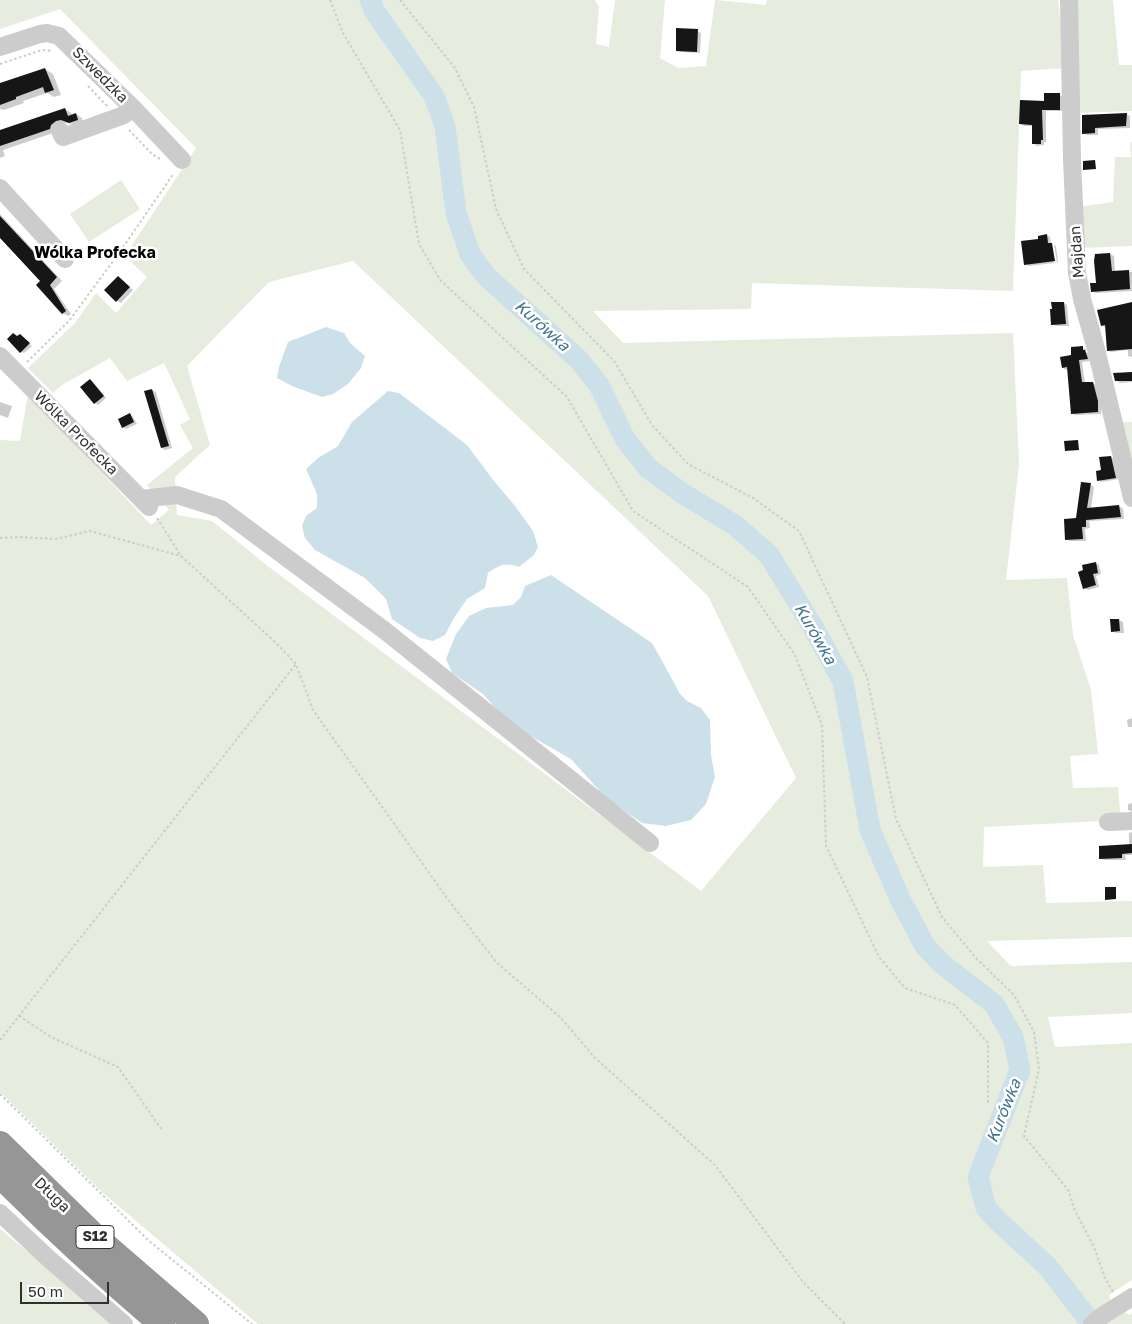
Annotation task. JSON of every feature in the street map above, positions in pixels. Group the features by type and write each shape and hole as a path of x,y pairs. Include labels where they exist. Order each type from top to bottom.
{"highway":[{"name":"Długa","path":"0,1144 94,1235 196,1324"},
{"name":"Długa","path":"0,1175 55,1229 162,1324"}],"street":[{"name":"Majdan","path":"1069,0 1072,159 1077,273 1132,498"},
{"name":"Szwedzka","path":"0,47 40,34 47,33 59,36 126,113 182,160"},
{"path":"60,131 63,137 126,113"},
{"path":"0,189 65,259"},
{"name":"Wólka Profecka","path":"0,356 146,504"},
{"path":"146,504 177,495 221,509 384,630 650,843"},
{"path":"1108,822 1132,821"},
{"path":"0,1213 48,1258 124,1324"},
{"path":"1095,1322 1132,1297"}],"path":[{"path":"330,0 343,33 400,130 419,244 440,281 567,397 633,511 748,587 795,655 822,725 826,846 879,957 906,988 956,1005 988,1044 988,1103"},
{"path":"400,0 455,68 474,108 496,208 524,269 614,361 652,425 688,464 753,498 799,531 867,677 896,818 925,881 942,917 976,958 1014,995 1034,1032 1039,1070 1024,1136 1069,1191 1074,1209 1094,1248 1114,1295"},
{"path":"0,64 45,50 51,50 55,53"},
{"path":"82,80 126,113 127,129 152,154 160,159"},
{"path":"27,362 69,321 119,253 182,160"},
{"path":"146,504 181,556 275,642 296,664 313,710 447,898 496,962 560,1017 595,1058 715,1165 803,1282 844,1324"},
{"path":"0,538 56,539 90,531 181,556"},
{"path":"0,1040 296,664"},
{"path":"19,1016 52,1037 118,1067 162,1130"},
{"path":"0,1094 149,1240 252,1324"}],"shaded area":[{"path":"0,0 595,0 599,7 596,44 609,47 615,0 665,0 660,58 678,68 706,66 715,0 766,5 767,0 1058,0 1066,68 1021,71 1013,291 752,283 751,309 593,311 623,343 1013,333 1019,464 1006,580 1067,578 1073,635 1091,690 1098,754 1070,756 1073,788 1118,787 1121,820 984,827 983,867 1043,865 1046,903 1132,901 1132,937 987,941 1011,966 1132,962 1132,1013 1048,1017 1055,1047 1132,1043 1132,1280 1109,1295 1111,1302 1129,1315 1132,1313 1132,1324 258,1324 103,1193 0,1092 0,440 20,441 28,394 151,525 169,510 147,485 193,448 180,425 190,419 164,363 127,381 110,358 62,385 53,393 28,368 75,323 96,293 116,313 147,277 125,256 196,148 60,9 0,29","holes":["353,261 708,596 796,778 701,891 269,567 212,521 177,515 175,477 210,445 187,366 269,282"]},
{"path":"1073,0 1113,0 1119,65 1132,65 1132,111 1075,113"},
{"path":"1130,142 1132,142 1132,246 1080,248 1078,207 1113,202 1115,157 1131,157"},
{"path":"121,180 140,209 89,242 70,214"},
{"path":"1118,422 1132,422 1132,480"},
{"path":"0,1229 117,1324 0,1324"}],"water":[{"path":"326,327 344,333 351,344 365,356 361,368 348,384 333,394 322,397 292,386 277,378 288,342"},
{"path":"388,391 399,393 467,445 533,531 538,547 534,555 519,567 502,565 488,573 485,588 467,599 445,635 433,641 420,638 392,619 386,599 365,578 315,550 305,538 302,526 306,516 317,508 317,494 306,469 318,458 338,446 352,422"},
{"path":"551,575 652,643 680,694 687,701 701,708 710,720 711,755 715,777 706,804 691,820 666,826 642,823 606,798 571,759 511,725 483,694 452,673 446,659 456,634 469,616 486,608 513,605 521,597 525,586"}],"building":[{"path":"676,28 698,29 697,52 676,51"},
{"path":"45,68 54,90 45,93 43,87 0,105 0,83"},
{"path":"1044,93 1060,93 1060,110 1042,110 1043,140 1041,140 1041,144 1032,144 1032,125 1019,124 1020,100 1044,101"},
{"path":"65,108 68,116 76,113 78,120 69,123 61,120 56,121 51,125 50,129 0,146 0,130"},
{"path":"1127,113 1126,126 1095,128 1095,133 1082,134 1082,115"},
{"path":"1095,160 1096,169 1083,170 1083,161"},
{"path":"0,216 57,277 50,285 66,311 62,314 36,285 40,281 0,238"},
{"path":"1047,234 1048,243 1052,243 1055,261 1024,265 1021,241 1038,239 1038,236"},
{"path":"1110,253 1112,271 1129,270 1130,289 1091,292 1090,283 1096,283 1095,254"},
{"path":"118,276 130,287 116,302 104,290"},
{"path":"1051,302 1064,302 1066,324 1051,325"},
{"path":"1132,302 1132,349 1107,351 1105,325 1101,326 1097,310"},
{"path":"13,333 17,336 20,334 30,343 20,353 7,339"},
{"path":"1083,346 1088,359 1079,360 1082,382 1093,382 1098,401 1098,412 1071,414 1067,367 1062,368 1060,357 1071,355 1071,347"},
{"path":"1132,372 1132,381 1115,381 1113,373"},
{"path":"90,379 104,396 94,404 80,387"},
{"path":"152,389 169,446 161,448 144,391"},
{"path":"130,413 134,422 122,428 118,419"},
{"path":"1078,440 1079,450 1065,451 1064,441"},
{"path":"1111,456 1116,478 1097,481 1096,471 1101,470 1099,457"},
{"path":"1081,482 1091,483 1087,508 1119,505 1121,517 1086,520 1086,527 1082,527 1083,539 1065,540 1064,519 1076,518"},
{"path":"1096,562 1098,573 1093,574 1096,585 1083,589 1078,572 1083,570 1082,565"},
{"path":"1110,619 1119,619 1120,631 1111,632"},
{"path":"1132,844 1132,853 1122,854 1122,858 1099,859 1099,846"},
{"path":"1105,887 1116,887 1116,899 1105,900"}],"waterway":[{"name":"Kurówka","path":"370,0 375,12 434,96 445,126 456,213 470,254 486,276 578,359 599,385 625,439 648,468 682,493 736,526 769,555 843,681 870,830 900,899 925,946 942,964 994,1004 1013,1037 1020,1070 978,1177 986,1208 1047,1266 1092,1324"}],"district":[{"name":"Wólka Profecka","path":"95,253"}]}
